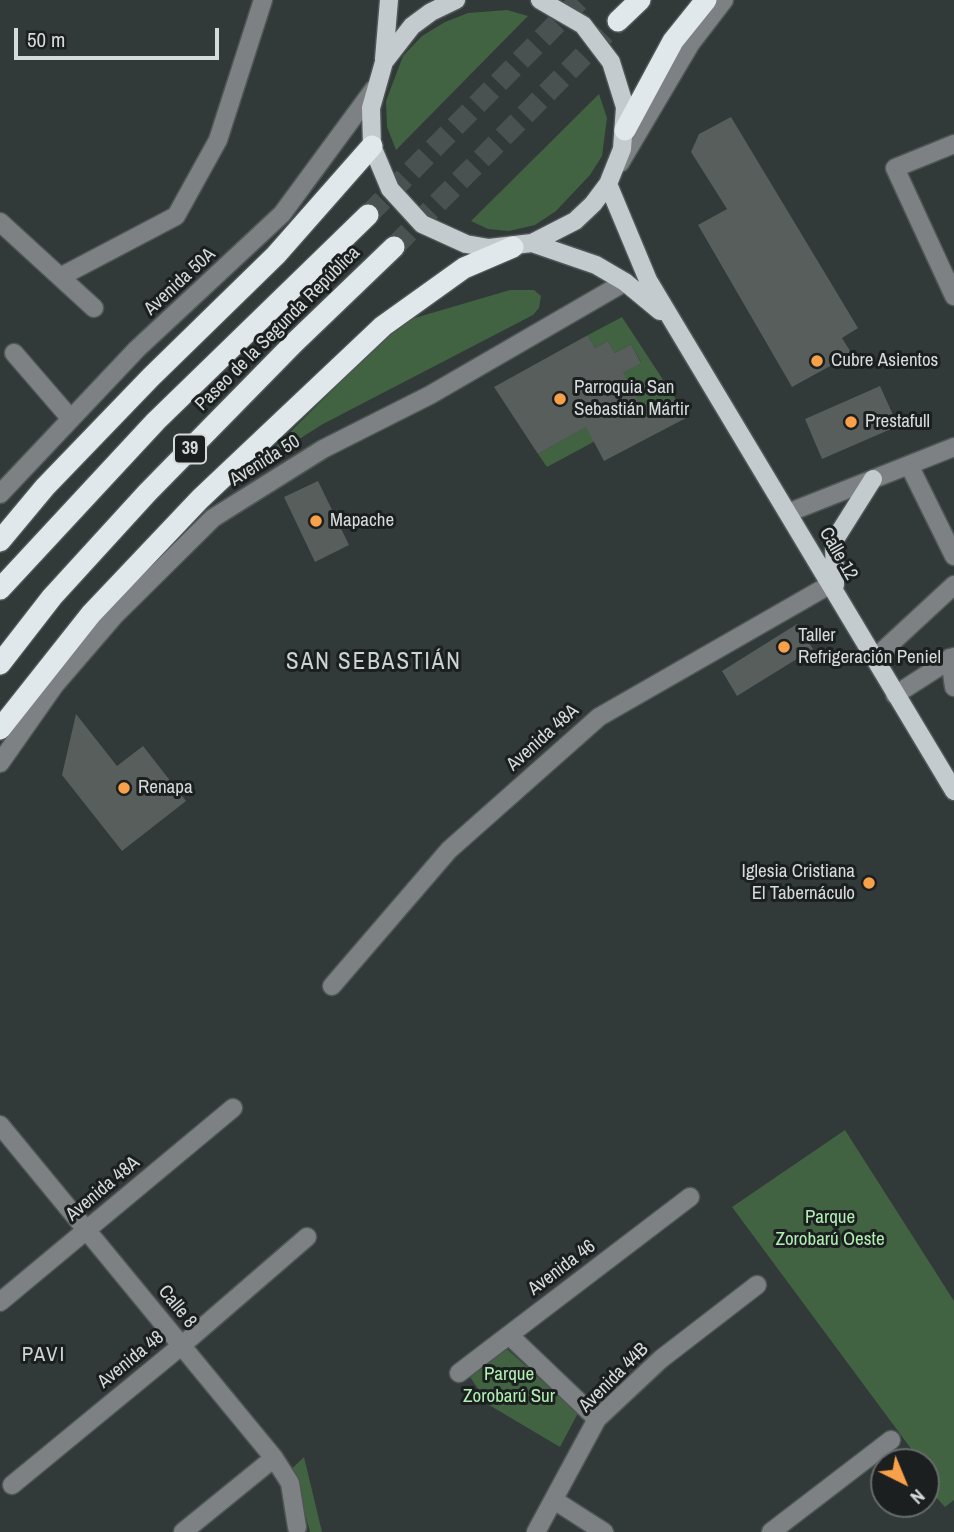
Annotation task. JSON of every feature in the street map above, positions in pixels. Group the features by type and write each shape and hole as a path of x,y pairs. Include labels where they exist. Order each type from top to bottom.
{"highway":[{"path":"618,21 640,0"},
{"path":"625,130 673,41 706,0"},
{"path":"0,541 45,488 151,377 276,255 372,146"},
{"name":"Paseo de la Segunda República","path":"0,589 156,421 368,215"},
{"path":"0,729 91,614 200,499 373,335 464,268 522,245"},
{"name":"Paseo de la Segunda República","path":"0,664 52,597 147,493 294,343 394,247"}],"main road":[{"path":"372,146 370,127 374,89 384,62 389,0"},
{"path":"384,62 412,26 431,12 456,0"},
{"path":"522,245 575,221 593,204 608,184 616,167 625,130 620,84 599,42 583,24 540,0"},
{"name":"Calle 12","path":"372,146 390,189 422,224 466,244 522,245 586,260 625,282 657,308 685,338"},
{"name":"Calle 12","path":"608,184 643,270 954,790"},
{"path":"833,588 834,541 873,479"}],"street":[{"path":"60,277 176,216 218,140 263,0"},
{"path":"608,184 691,43 724,0"},
{"name":"Avenida 50A","path":"0,494 137,349 282,214 374,89"},
{"path":"954,144 895,167 954,296"},
{"path":"0,222 94,308"},
{"name":"Avenida 50","path":"0,763 54,686 116,614 213,518 323,449 430,395 625,282"},
{"path":"13,353 71,419"},
{"path":"790,512 954,447"},
{"path":"909,465 954,556"},
{"path":"874,659 954,585"},
{"name":"Avenida 48A","path":"332,986 449,850 599,717 833,588"},
{"path":"895,695 952,658 954,687"},
{"name":"Avenida 48A","path":"0,1302 233,1108"},
{"name":"Calle 8","path":"0,1125 274,1458 290,1483 297,1527"},
{"name":"Avenida 46","path":"459,1373 690,1197"},
{"name":"Avenida 48","path":"12,1485 181,1346 307,1237"},
{"name":"Avenida 44B","path":"536,1532 597,1419 662,1359 757,1285"},
{"path":"509,1335 597,1419"},
{"path":"771,1532 891,1440"},
{"path":"183,1532 274,1458"},
{"path":"554,1500 604,1532"}],"green space":[{"path":"507,10 528,16 396,150 387,127 386,101 403,56 422,36 445,22 468,13"},
{"path":"599,94 607,118 602,156 590,175 556,211 535,225 509,231 488,229 471,221"},
{"path":"510,290 534,290 541,296 539,308 533,315 323,424 255,467 401,322"},
{"path":"622,317 675,398 547,467 538,454 622,406 623,373 641,362 631,344 615,353 608,341 595,348 588,335"},
{"name":"Parque Zorobarú Oeste","path":"845,1130 954,1301 954,1500 945,1507 940,1501 940,1448 911,1448 732,1207"},
{"name":"Parque Zorobarú Sur","path":"507,1349 578,1413 560,1447 489,1405 470,1377"},
{"path":"304,1457 322,1532 310,1532 303,1506 280,1480"}],"building":[{"path":"731,117 858,328 842,338 852,354 792,387 698,225 727,209 691,152 699,134"},
{"name":"Parroquia San Sebastián Mártir","path":"588,335 595,348 608,341 615,353 631,344 641,363 623,373 645,414 675,398 686,418 604,461 586,427 538,454 494,387"},
{"name":"Prestafull","path":"880,386 898,426 822,459 805,419"},
{"name":"Mapache","path":"318,481 349,545 315,562 284,497"},
{"path":"797,624 813,649 737,696 722,671"},
{"name":"Renapa","path":"76,714 117,766 143,746 186,801 122,851 62,775"}],"tunnel":[{"path":"368,215 580,0"},
{"path":"394,247 618,21"}],"place":[{"name":"Cubre Asientos","path":"817,361"},
{"name":"Parroquia San Sebastián Mártir","path":"560,399"},
{"name":"Prestafull","path":"851,422"},
{"name":"Mapache","path":"316,521"},
{"name":"Taller Refrigeración Peniel","path":"784,647"},
{"name":"Renapa","path":"124,788"},
{"name":"Iglesia Cristiana El Tabernáculo","path":"869,883"}],"district":[{"name":"SAN SEBASTIÁN","path":"374,663"},
{"name":"PAVI","path":"44,1355"}]}
